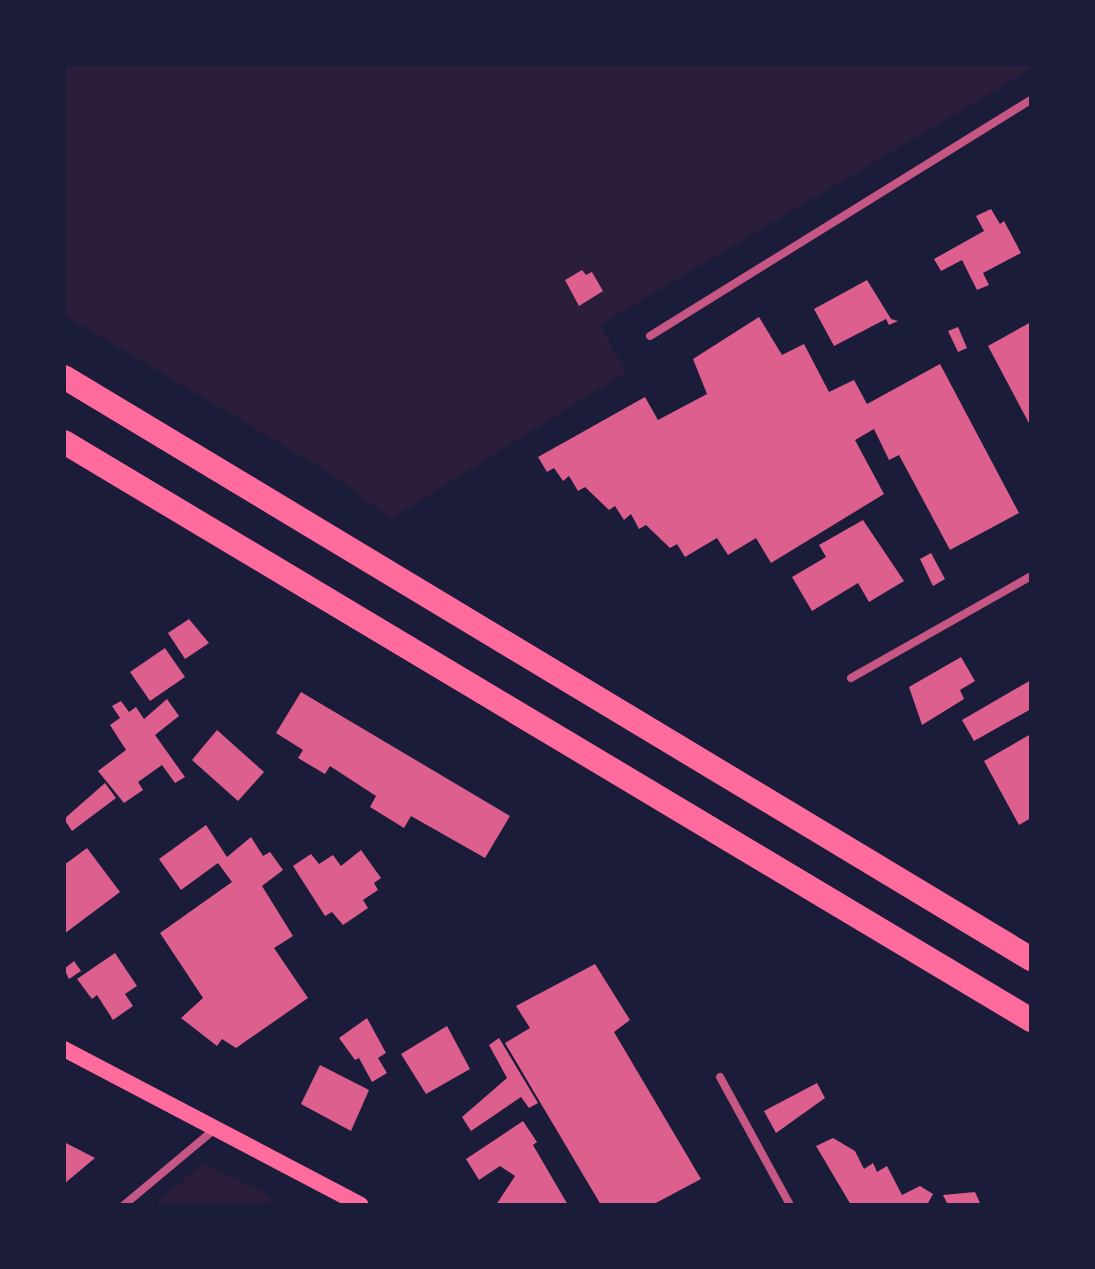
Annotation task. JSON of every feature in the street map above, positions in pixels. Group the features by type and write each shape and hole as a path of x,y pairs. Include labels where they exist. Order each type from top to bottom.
{"highway":[{"path":"64,368 116,408"},
{"path":"64,377 1031,959"},
{"path":"64,442 1031,1020"}],"main road":[{"path":"64,1049 361,1205"}],"street":[{"path":"650,336 1031,100"},
{"path":"851,678 1031,576"},
{"path":"720,1077 790,1205"},
{"path":"124,1205 215,1129"}],"shaded area":[{"path":"64,64 1031,64 1031,69 600,325 626,372 391,519 335,476 64,315"},
{"path":"204,1163 267,1194 273,1205 154,1205"}],"building":[{"path":"991,209 1000,224 1004,221 1021,253 983,273 989,285 977,290 962,260 941,271 934,259 984,231 976,216"},
{"path":"582,270 586,275 592,272 603,291 579,306 565,280"},
{"path":"867,280 891,319 898,321 889,325 886,319 834,346 814,309"},
{"path":"759,317 782,355 804,344 829,392 854,380 867,404 940,364 1019,513 950,550 899,455 889,460 874,429 855,440 884,494 771,563 756,538 728,555 717,538 685,557 677,544 670,548 646,525 639,529 631,514 624,520 615,506 609,510 585,487 578,491 569,476 563,481 554,468 547,472 538,457 645,397 658,420 707,394 693,359"},
{"path":"1031,322 1031,427 988,346"},
{"path":"958,327 967,348 958,352 948,331"},
{"path":"863,520 904,581 869,602 858,583 812,611 792,577 826,557 819,545"},
{"path":"931,553 945,579 933,586 920,559"},
{"path":"189,619 209,643 185,659 168,633"},
{"path":"165,648 185,677 150,701 130,672"},
{"path":"961,657 975,681 960,690 964,699 922,725 909,687"},
{"path":"1031,680 1031,709 974,741 962,720"},
{"path":"301,692 510,816 485,858 411,816 404,828 370,807 376,796 330,766 325,774 298,758 303,750 276,733"},
{"path":"167,699 179,716 155,735 185,777 175,783 162,765 138,782 143,790 124,803 98,771 126,750 110,725 120,718 112,706 121,701 129,712 136,707 144,719"},
{"path":"217,730 264,772 238,801 192,760"},
{"path":"1031,734 1031,818 1019,825 984,761"},
{"path":"105,783 116,798 72,831 64,819"},
{"path":"206,825 227,857 251,837 263,856 270,852 283,870 262,886 293,936 274,948 308,998 236,1048 222,1039 217,1046 181,1018 203,998 160,933 232,882 218,863 181,890 159,859"},
{"path":"87,848 120,892 64,934 64,865"},
{"path":"361,850 381,878 374,883 378,890 363,900 368,908 343,925 332,912 325,916 293,866 311,854 319,864 333,855 341,866"},
{"path":"115,953 137,986 125,994 133,1006 113,1020 97,995 92,999 77,979"},
{"path":"74,961 81,971 69,979 64,969"},
{"path":"595,964 630,1020 614,1032 701,1179 652,1205 601,1205 505,1043 530,1028 516,1006"},
{"path":"367,1018 386,1053 378,1058 387,1073 372,1082 359,1058 355,1060 339,1038"},
{"path":"447,1026 470,1069 426,1094 401,1054"},
{"path":"499,1038 538,1103 529,1108 521,1097 471,1131 462,1117 507,1078 489,1045"},
{"path":"320,1065 369,1090 351,1131 301,1104"},
{"path":"817,1083 825,1098 776,1133 764,1111"},
{"path":"523,1121 537,1142 533,1145 568,1205 496,1205 515,1176 500,1166 479,1180 466,1159"},
{"path":"833,1138 855,1151 864,1169 873,1163 877,1172 887,1166 902,1195 920,1186 933,1194 927,1205 851,1205 816,1146"},
{"path":"64,1142 95,1158 64,1184"},
{"path":"975,1192 981,1205 948,1205 943,1195"}]}
